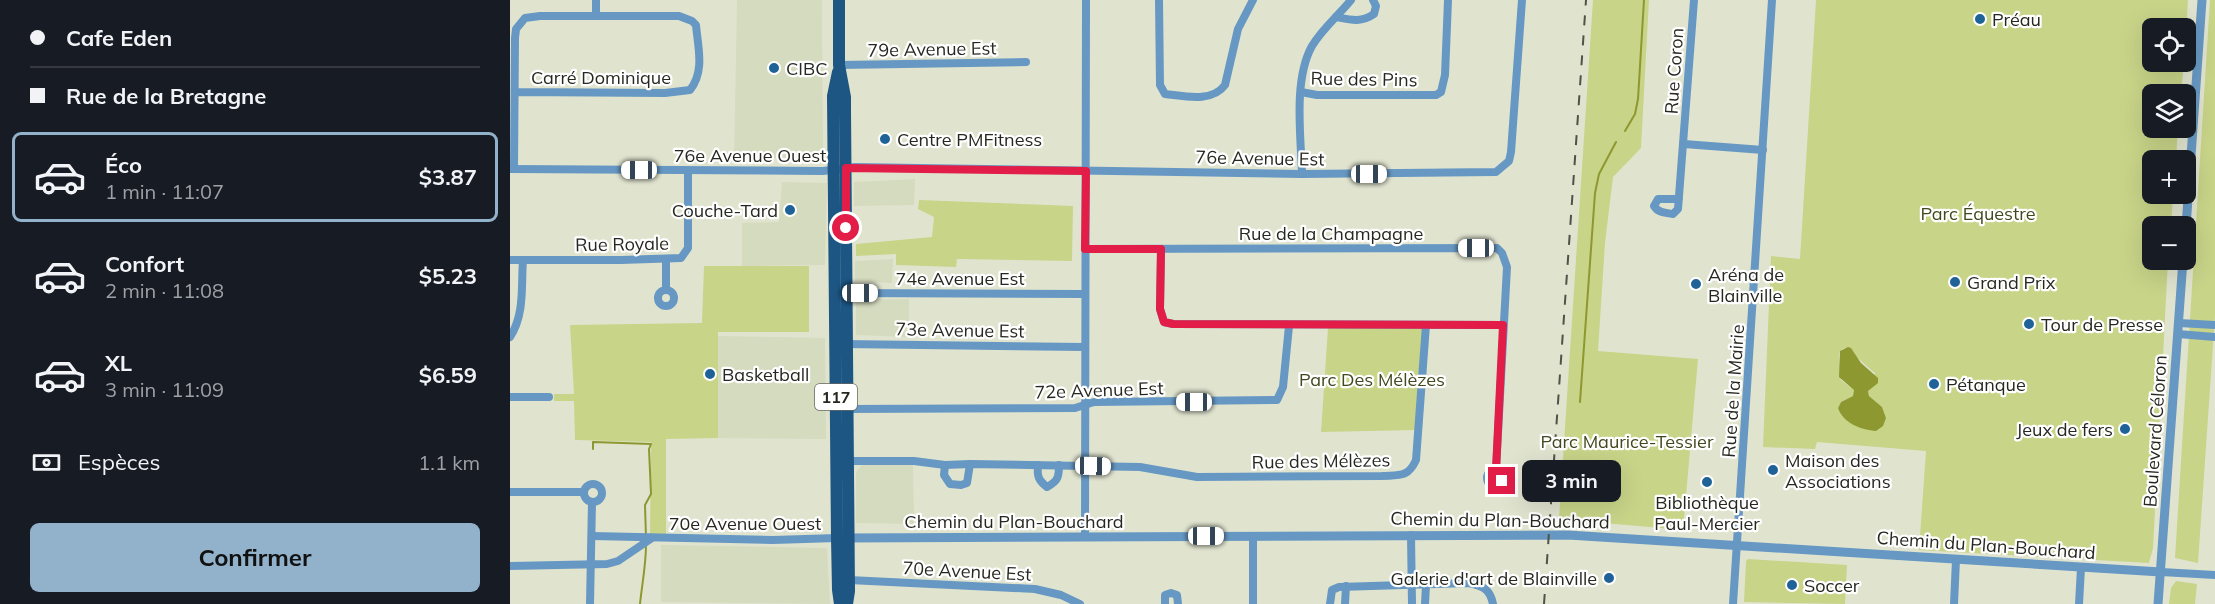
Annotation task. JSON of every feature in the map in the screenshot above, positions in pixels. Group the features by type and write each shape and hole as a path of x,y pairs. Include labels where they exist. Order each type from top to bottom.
{"main road":[{"name":"117","path":"838,0 839,65 833,96 840,169 843,538 849,580 847,604"},
{"name":"117","path":"840,604 838,590 848,461 847,409 841,344"}],"street":[{"path":"596,0 596,16"},
{"path":"1085,537 1086,0"},
{"path":"1159,0 1160,86 1164,94 1191,96 1213,96 1225,85 1238,29 1253,0"},
{"path":"1302,174 1303,68 1312,45 1351,0"},
{"path":"1336,18 1365,20 1374,14 1376,6 1373,0"},
{"name":"Rue des Pins","path":"1301,92 1317,95 1436,95 1441,92 1445,75 1448,0"},
{"name":"76e Avenue Est","path":"840,169 1302,174 1496,172 1509,161 1511,152 1522,0"},
{"name":"Rue Coron","path":"1679,199 1694,0"},
{"name":"Rue de la Mairie","path":"1733,604 1772,0"},
{"path":"2187,216 2202,0"},
{"name":"Carré Dominique","path":"512,168 516,92 515,38 516,28 525,18 540,16 679,16 696,25 700,69 697,81 690,90 665,93 516,92"},
{"name":"79e Avenue Est","path":"839,65 1026,62"},
{"path":"1684,144 1763,150"},
{"name":"76e Avenue Ouest","path":"512,168 688,171 840,169"},
{"name":"Rue Royale","path":"510,260 666,260 681,258 688,248 688,171"},
{"name":"Rue de la Champagne","path":"1085,249 1497,248 1502,253 1507,267 1503,325"},
{"path":"1161,249 1160,309 1164,322 1289,326 1503,325 1496,470"},
{"path":"510,336 517,324 520,312 523,260"},
{"path":"666,260 666,290"},
{"name":"Boulevard Céloron","path":"2158,604 2182,270"},
{"name":"74e Avenue Est","path":"841,293 1085,294"},
{"path":"2179,323 2215,326"},
{"name":"Rue des Mélèzes","path":"1085,466 1140,467 1197,477 1360,477 1403,474 1411,471 1416,460 1426,325"},
{"name":"72e Avenue Est","path":"847,409 1075,408 1094,402 1277,400 1283,387 1289,326"},
{"path":"2178,334 2215,336"},
{"name":"73e Avenue Est","path":"841,344 1084,347"},
{"path":"510,397 549,397"},
{"path":"848,461 914,461 945,465 1085,466"},
{"path":"945,465 944,475 950,484 960,485 967,483 970,464"},
{"path":"1038,465 1037,476 1047,487 1059,477 1059,465"},
{"path":"510,492 584,492 591,484 601,489 600,498 592,502"},
{"path":"584,492 585,498 592,502"},
{"path":"590,604 592,502"},
{"path":"1411,535 1412,604"},
{"name":"Chemin du Plan-Bouchard","path":"843,538 1568,535 2161,572"},
{"name":"70e Avenue Ouest","path":"592,536 766,540 843,538"},
{"path":"1253,604 1254,536"},
{"name":"70e Avenue Ouest","path":"510,566 607,564 618,561 653,537"},
{"path":"1954,604 1956,560"},
{"path":"2079,604 2081,568"},
{"path":"2161,572 2215,575"},
{"name":"70e Avenue Est","path":"849,580 1035,589 1061,595 1080,604"},
{"path":"1330,604 1332,590 1346,586 1469,583 1484,586 1490,592 1493,604"},
{"path":"1425,604 1426,585"},
{"path":"1345,604 1346,586"},
{"path":"1165,604 1165,596 1171,593 1177,595 1178,604"}],"shaded area":[{"path":"737,0 822,0 823,157 734,159"},
{"path":"915,179 914,205 854,206 854,182"},
{"path":"782,182 827,183 825,265 742,266 742,223 779,222"},
{"path":"893,259 892,283 855,281 855,261"},
{"path":"909,299 909,337 856,335 856,300"},
{"path":"718,336 825,338 826,439 718,438"},
{"path":"1848,347 1878,378 1878,383 1868,391 1869,396 1882,407 1886,418 1883,426 1876,431 1848,422 1838,408 1841,402 1853,396 1854,390 1839,377 1840,351"},
{"path":"862,465 913,465 914,524 856,523 856,472"},
{"path":"661,545 827,548 830,604 661,602"}],"green space":[{"name":"Parc Maurice-Tessier","path":"1593,0 1649,0 1641,148 1613,177 1605,243 1598,351 1698,359 1683,530 1559,519"},
{"name":"Parc Équestre","path":"1816,0 2188,0 2187,18 2142,18 2142,72 2183,72 2182,84 2142,84 2142,138 2177,138 2177,150 2142,150 2142,204 2172,204 2172,216 2142,216 2142,270 2167,270 2153,548 2149,563 1919,550 1926,451 1817,442 1815,449 1763,447 1771,256 1800,259","holes":["1844,348 1875,373 1868,391 1869,396 1882,407 1886,418 1876,431 1854,424 1838,408 1841,402 1853,396 1854,390 1841,380 1840,351"]},
{"path":"2210,0 2215,0 2215,316 2198,563 2175,558 2193,270 2196,270 2196,223"},
{"path":"919,200 1073,206 1072,261 957,259 956,267 896,265 896,254 856,256 856,244 932,237 934,217 918,209"},
{"path":"704,266 809,266 809,332 718,332 718,438 666,439 666,537 650,537 651,442 575,440 574,401 554,401 554,394 574,394 570,325 702,323"},
{"name":"Parc Des Mélèzes","path":"1328,328 1424,328 1416,430 1321,432"},
{"path":"1748,559 1847,565 1845,604 1744,602 1746,561"},
{"path":"2176,581 2197,584 2195,604 2169,604 2171,588"}],"waterway":[{"path":"1625,131 1635,114 1638,99 1644,0"},
{"path":"1580,402 1595,193 1599,174 1616,142"},
{"path":"593,449 593,442 651,444 649,449 651,494 645,505 646,537"},
{"path":"640,604 646,545"}],"railway":[{"path":"1544,604 1586,0"}],"place":[{"name":"Préau","path":"1980,19"},
{"name":"CIBC","path":"774,68"},
{"name":"Centre PMFitness","path":"885,139"},
{"name":"Couche-Tard","path":"790,210"},
{"name":"Grand Prix","path":"1955,282"},
{"name":"Aréna de Blainville","path":"1696,284"},
{"name":"Tour de Presse","path":"2029,324"},
{"name":"Basketball","path":"710,374"},
{"name":"Pétanque","path":"1934,384"},
{"name":"Jeux de fers","path":"2125,429"},
{"name":"Maison des Associations","path":"1773,470"},
{"name":"Bibliothèque Paul-Mercier","path":"1707,482"},
{"name":"Galerie d'art de Blainville","path":"1609,578"},
{"name":"Soccer","path":"1792,585"}],"route":[{"path":"846,228 846,168 1086,171 1085,249 1161,249 1160,309 1164,322 1289,326 1503,325 1496,470 1502,474 1502,481"}]}
